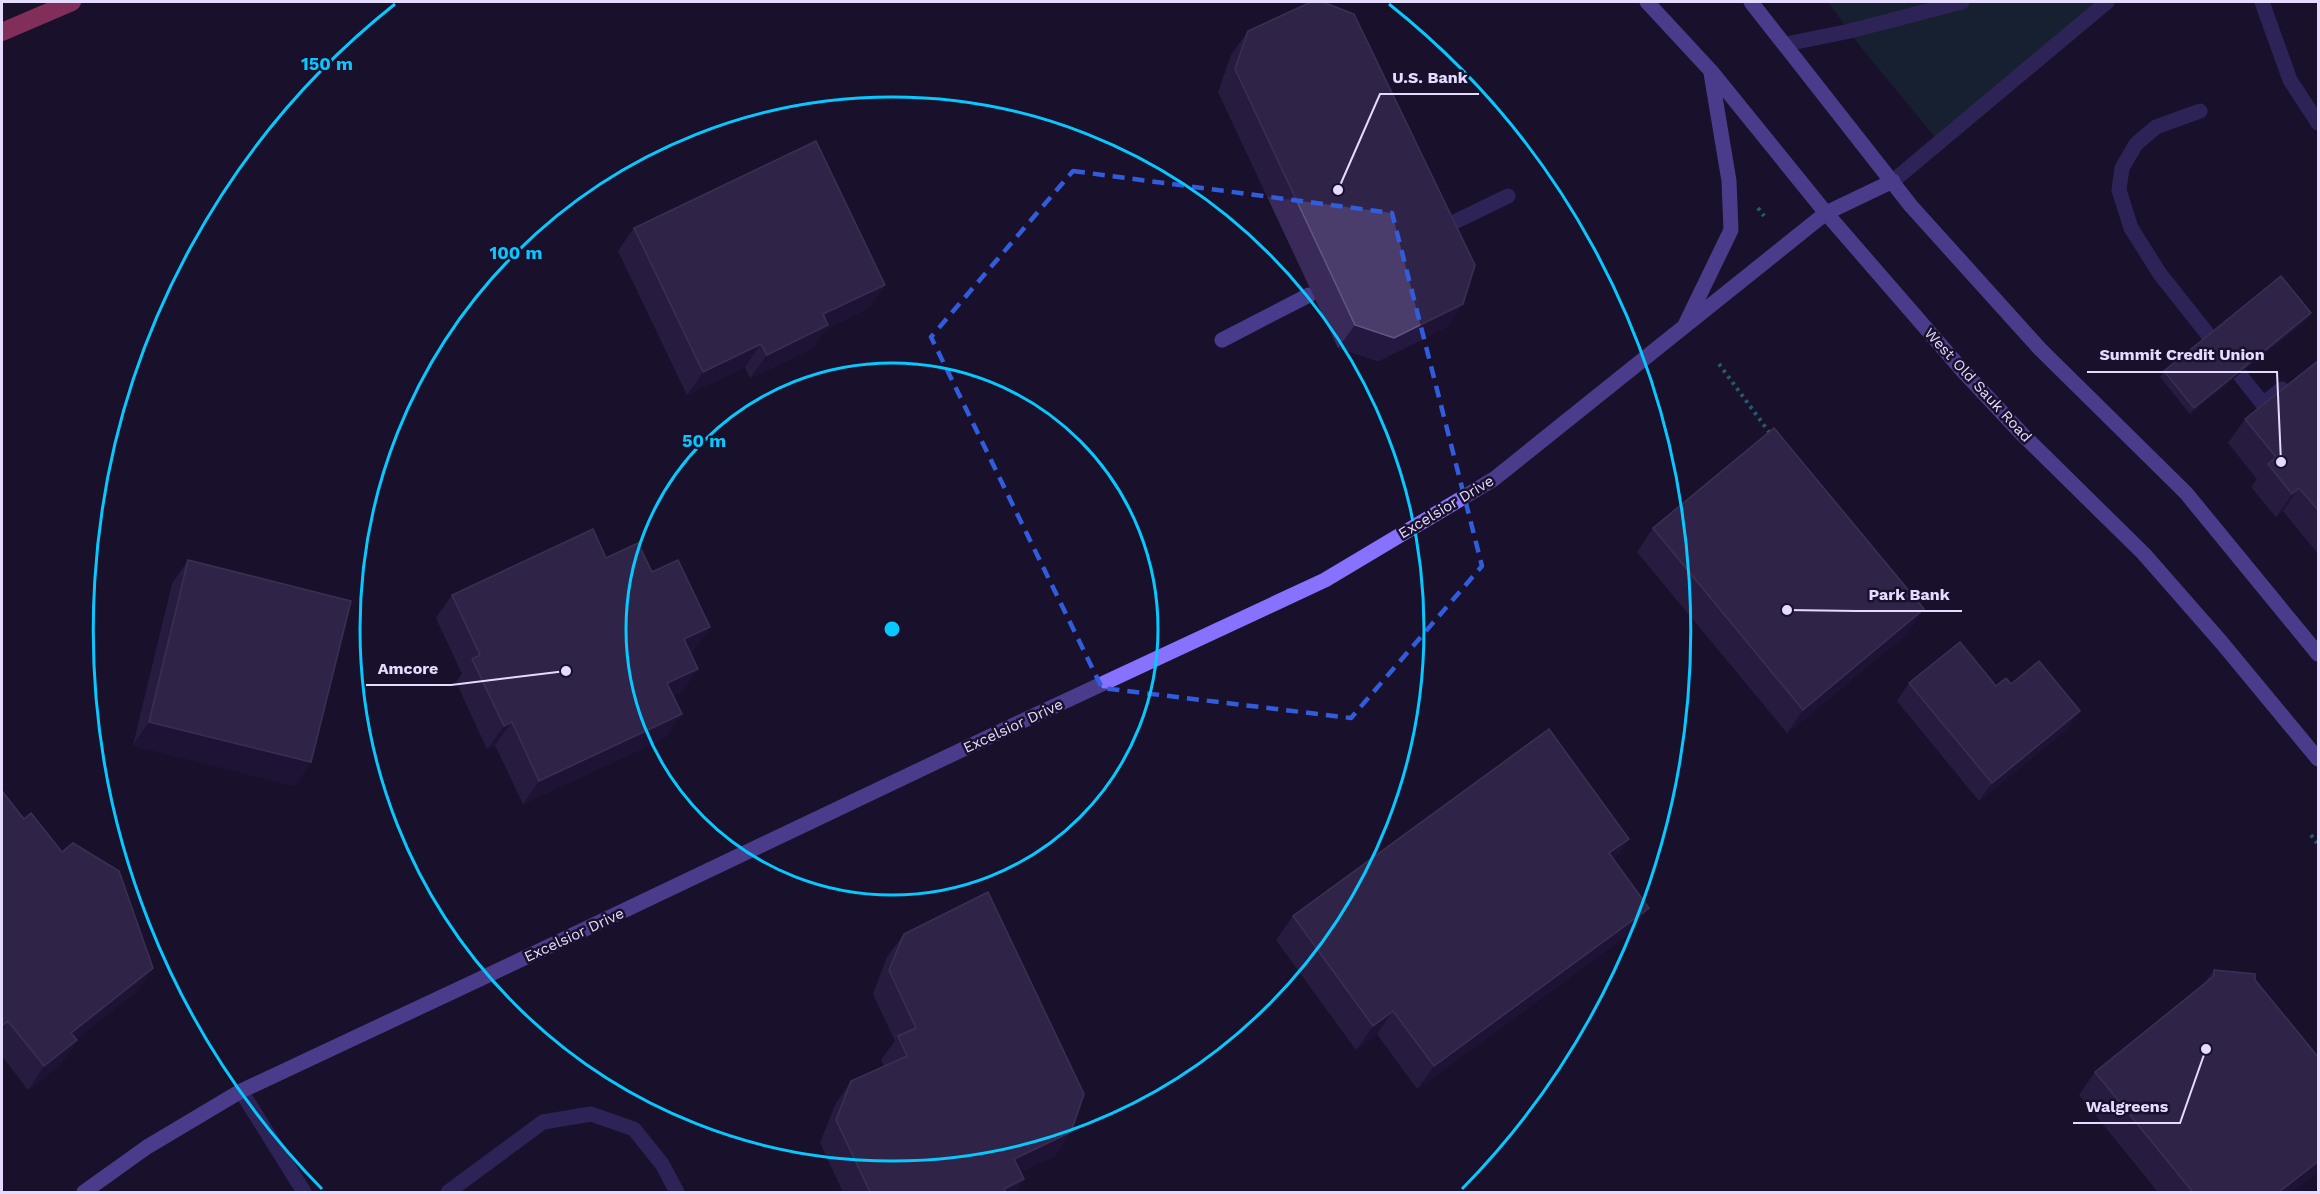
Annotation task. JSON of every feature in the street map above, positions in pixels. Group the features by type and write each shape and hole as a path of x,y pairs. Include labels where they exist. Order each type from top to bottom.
{"highway":[{"path":"2,32 72,2"}],"street":[{"name":"West Old Sauk Road","path":"1647,2 1711,70 1826,213 1963,371 2144,554 2319,759"},
{"path":"1751,2 1911,206 2040,349 2186,493 2319,654"},
{"path":"1786,44 1850,31 1962,2"},
{"path":"1893,181 2107,2"},
{"path":"2262,2 2290,80 2319,123"},
{"path":"1685,326 1731,230 1730,181 1711,70"},
{"path":"2200,111 2156,127 2136,144 2122,168 2119,190 2131,228 2160,274 2264,404 2291,382"},
{"name":"Excelsior Drive","path":"84,1192 147,1147 241,1091 1325,580 1494,480 1826,213 1893,181"},
{"path":"1436,231 1508,196"},
{"path":"1222,340 1309,295"},
{"path":"241,1091 304,1192"},
{"path":"448,1192 543,1122 591,1114 634,1129 662,1164 677,1192"}],"path":[{"path":"1719,364 1773,438"},
{"path":"2311,835 2318,843"}],"highlighted area":[{"path":"1073,171 1392,213 1482,566 1351,718 1102,688 931,337"}],"green space":[{"path":"1828,2 2107,2 1939,142 1860,46"}],"building":[{"path":"1311,2 1323,2 1354,14 1475,265 1463,304 1394,338 1355,325 1235,69 1248,31"},
{"path":"816,141 885,285 823,314 828,325 767,355 761,344 703,372 634,228"},
{"path":"2281,276 2311,313 2194,408 2164,371"},
{"path":"2319,360 2319,511 2299,488 2292,494 2268,464 2276,457 2245,419"},
{"path":"1774,428 1924,609 1803,710 1653,528"},
{"path":"593,529 606,558 638,543 652,572 678,560 710,627 684,639 698,669 667,683 682,714 539,781 512,722 504,726 472,659 480,655 452,595"},
{"path":"188,560 351,601 311,762 149,722"},
{"path":"1960,642 1996,686 2006,678 2011,684 2039,661 2080,711 1992,783 1909,683"},
{"path":"1549,729 1629,839 1609,853 1649,908 1434,1066 1393,1011 1373,1026 1293,916"},
{"path":"2,791 24,819 31,813 62,852 73,843 119,871 153,968 71,1033 77,1040 44,1066 8,1021 2,1026"},
{"path":"988,892 1084,1094 1071,1132 1014,1159 1024,1179 1004,1189 1006,1192 870,1192 836,1120 851,1081 907,1056 898,1036 916,1028 889,970 904,934"},
{"path":"2214,970 2255,974 2255,980 2319,1058 2319,1161 2279,1192 2191,1192 2095,1072 2214,976"}],"place":[{"name":"U.S. Bank","path":"1338,190"},
{"name":"Summit Credit Union","path":"2281,462"},
{"name":"Park Bank","path":"1787,610"},
{"name":"Amcore","path":"566,671"},
{"name":"Walgreens","path":"2206,1049"}]}
